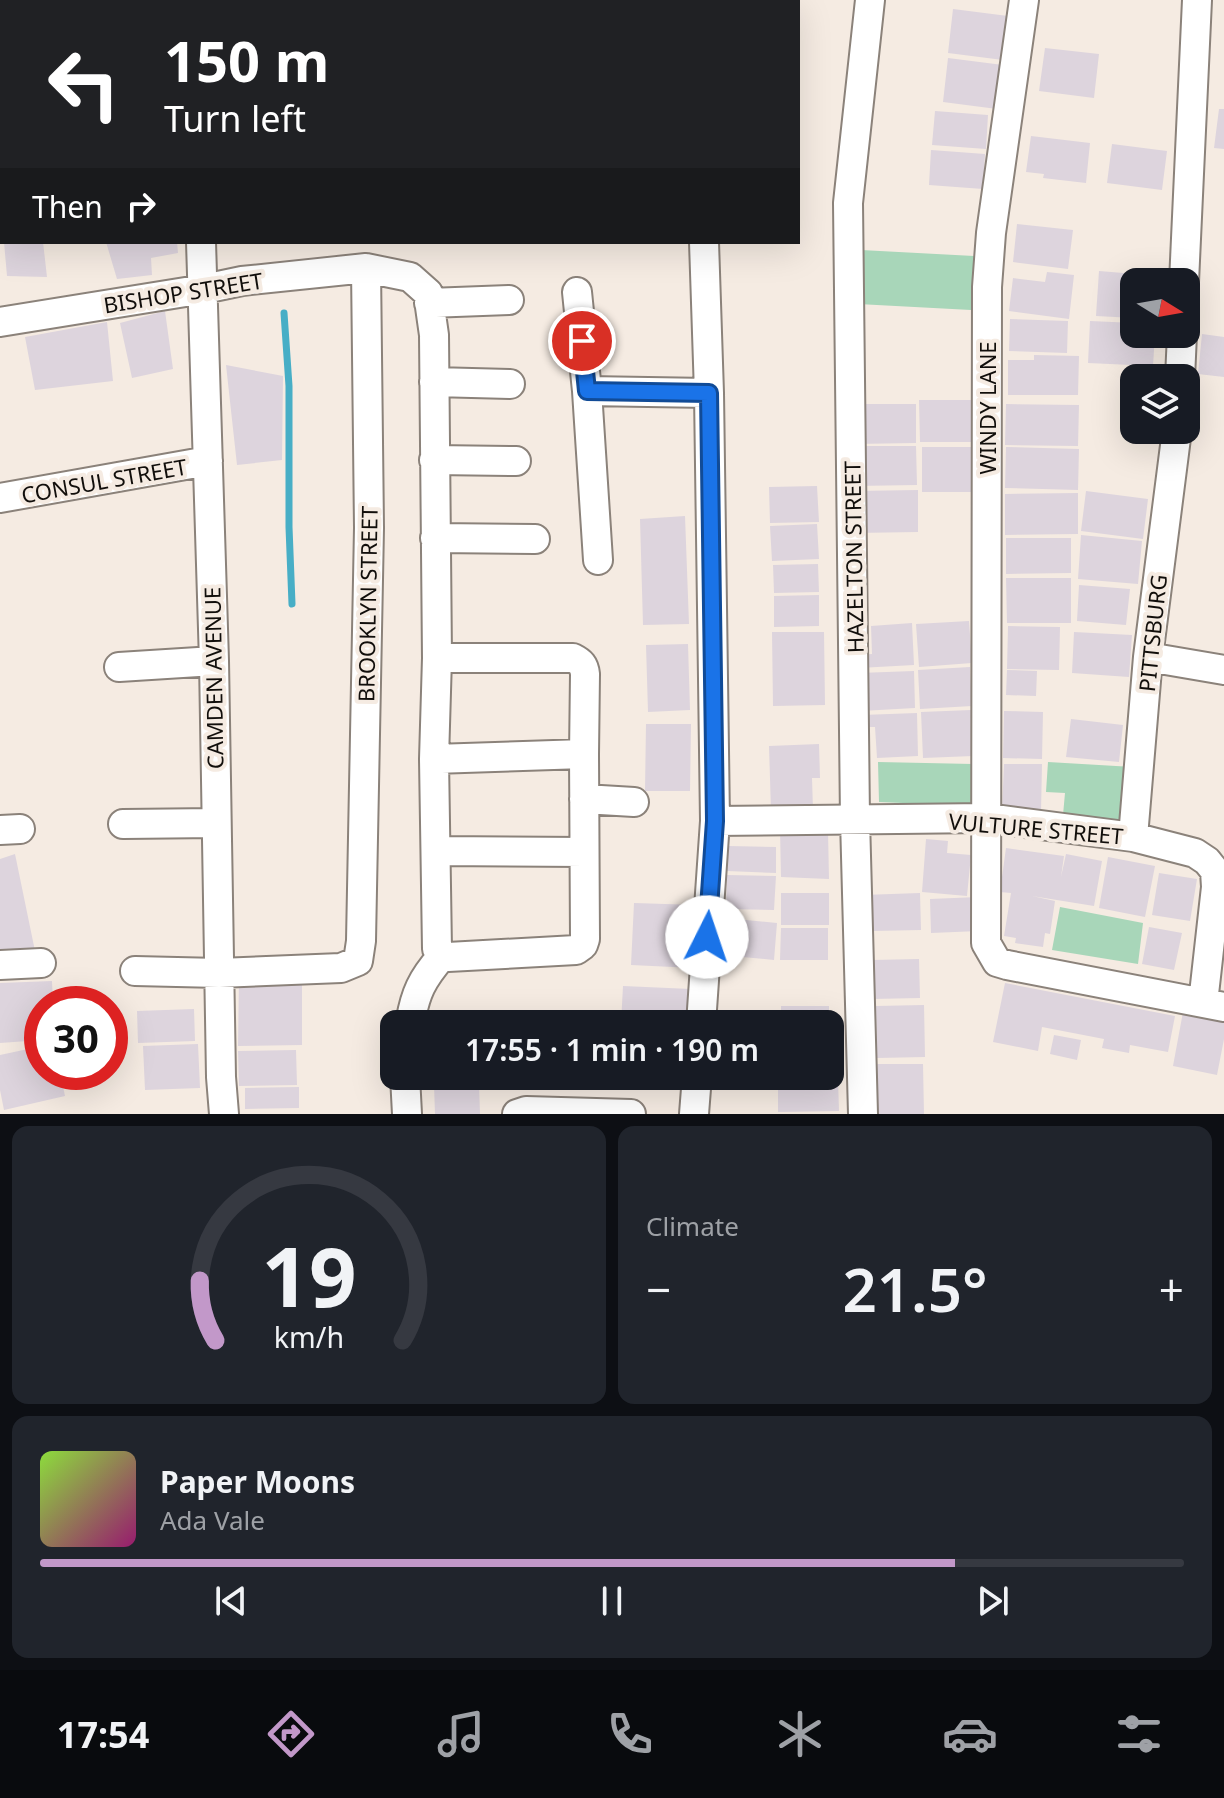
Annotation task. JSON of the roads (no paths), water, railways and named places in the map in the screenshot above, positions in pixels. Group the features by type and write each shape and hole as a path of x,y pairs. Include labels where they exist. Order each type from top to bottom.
{"street":[{"name":"HAZELTON STREET","path":"863,1114 855,819 848,203 870,0"},
{"name":"WINDY LANE","path":"1024,0 991,233 987,287 986,943 997,962 1214,1005"},
{"path":"1185,268 1197,0"},
{"name":"CAMDEN AVENUE","path":"201,244 224,1114"},
{"path":"702,1010 715,821 704,244"},
{"name":"BISHOP STREET","path":"0,322 242,281 366,268 410,277 428,293 429,303"},
{"name":"BROOKLYN STREET","path":"219,973 341,968 358,961 361,941 369,528 366,268"},
{"path":"577,292 598,560"},
{"path":"442,956 437,949 434,335 429,303 509,300"},
{"path":"434,382 510,384"},
{"path":"587,391 709,393"},
{"name":"PITTSBURG","path":"1133,837 1148,657 1175,444"},
{"path":"434,460 516,461"},
{"name":"CONSUL STREET","path":"0,498 208,461"},
{"path":"435,538 535,539"},
{"path":"1148,657 1224,670"},
{"path":"412,1010 424,976 442,956 576,950 585,939 584,667 573,658 437,658"},
{"path":"119,667 214,661"},
{"path":"434,759 584,754"},
{"path":"584,799 634,802"},
{"name":"VULTURE STREET","path":"715,821 987,818 1133,837 1195,853 1215,871 1214,1005"},
{"path":"123,824 216,823"},
{"path":"436,851 584,852"},
{"path":"0,965 41,963"},
{"path":"135,971 219,973"},
{"path":"406,1090 407,1114"},
{"path":"694,1114 696,1090"},
{"path":"517,1114 526,1111 631,1114"}],"waterway":[{"path":"284,313 289,386 292,604"}]}
